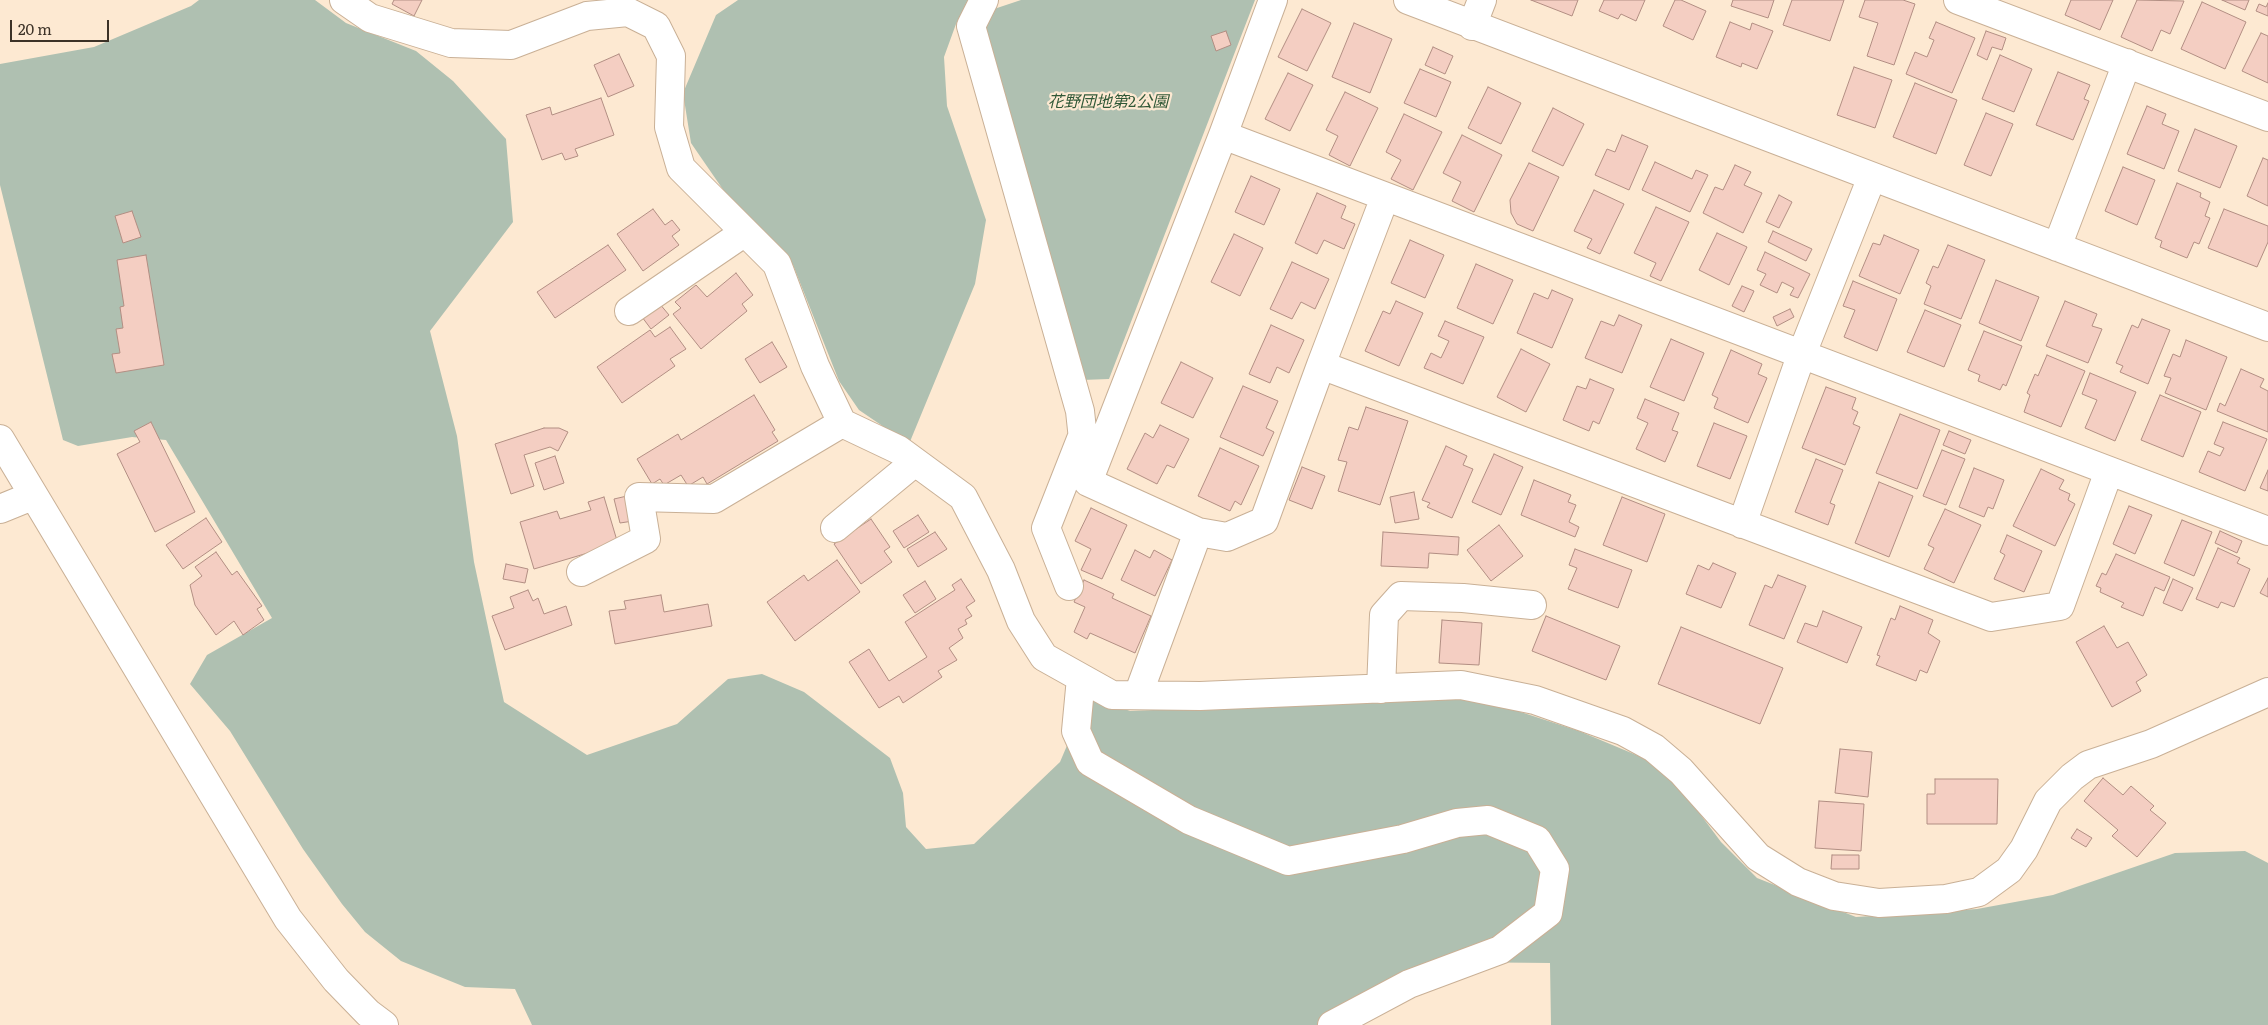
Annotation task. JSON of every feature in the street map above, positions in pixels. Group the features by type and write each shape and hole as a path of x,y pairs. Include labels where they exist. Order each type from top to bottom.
{"street":[{"path":"344,0 370,18 451,44 511,45 587,16 628,12 656,26 670,56 669,127 681,168 777,264 815,366 842,423 899,450 963,497 1002,570 1021,621 1044,657 1112,695 1200,696 1461,685 1490,689 1535,700 1623,732 1654,748 1681,771 1758,857 1798,882 1834,896 1879,903 1946,900 1978,892 2009,870 2024,849 2048,801 2072,777 2088,765 2151,744 2268,692"},
{"path":"984,0 970,26 1080,411 1088,482"},
{"path":"1088,482 1223,136 1273,0"},
{"path":"1408,0 1472,26 2268,327"},
{"path":"1472,26 1482,0"},
{"path":"1958,0 2268,117"},
{"path":"2058,247 2126,63"},
{"path":"1223,136 2268,531"},
{"path":"1742,524 1801,356 1872,177"},
{"path":"1088,482 1198,532 1227,537 1264,521 1385,197"},
{"path":"629,311 744,232"},
{"path":"1322,365 1992,617 2060,606 2109,471"},
{"path":"581,572 646,539 639,497 714,498 842,423"},
{"path":"1069,586 1046,528 1082,435"},
{"path":"0,439 32,496 288,919 336,980 368,1013 384,1025"},
{"path":"835,528 915,462"},
{"path":"0,509 32,496"},
{"path":"1138,695 1198,532"},
{"path":"1380,689 1384,615 1401,596 1463,598 1532,605"},
{"path":"1082,678 1076,731 1090,762 1189,820 1288,861 1403,839 1457,823 1488,820 1537,840 1555,869 1548,914 1500,950 1409,984 1332,1025"}],"green space":[{"path":"199,0 315,0 346,23 416,51 453,81 506,139 513,222 430,331 457,436 474,562 504,702 587,755 677,724 728,679 762,674 804,692 890,758 903,793 906,827 926,849 974,844 1060,762 1083,708 1093,697 1130,711 1433,698 1487,701 1579,731 1653,762 1677,783 1721,842 1757,878 1856,917 1977,909 2053,895 2175,853 2245,851 2268,863 2268,1025 1551,1025 1550,963 1449,962 1325,1025 532,1025 515,989 465,987 401,961 365,932 342,904 303,849 230,731 190,684 207,655 272,618 166,440 132,437 78,446 63,440 0,185 0,64 94,47 191,6"},
{"path":"738,0 969,0 956,24 944,57 947,106 986,220 975,284 909,444 859,410 839,381 793,265 770,237 724,191 691,143 683,93 716,15"},
{"name":"花野団地第2公園","path":"1021,0 1255,0 1109,379 1082,380 983,28 994,9"}],"building":[{"path":"394,0 422,0 414,16 392,4"},
{"path":"1531,0 1578,0 1572,16"},
{"path":"1604,0 1645,0 1636,21 1621,14 1618,19 1599,11"},
{"path":"1675,0 1681,0 1706,11 1693,40 1663,26"},
{"path":"1733,0 1774,0 1768,18 1731,6"},
{"path":"1792,0 1844,0 1830,41 1783,25"},
{"path":"1865,0 1903,0 1915,4 1894,65 1867,56 1878,23 1859,17"},
{"path":"2071,0 2113,0 2100,30 2065,15"},
{"path":"2137,0 2184,1 2170,34 2161,30 2152,51 2121,37"},
{"path":"2222,0 2249,0 2245,10"},
{"path":"2202,2 2246,22 2225,69 2181,49"},
{"path":"2268,3 2268,16 2256,11 2259,4 2266,7"},
{"path":"1302,9 1331,23 1307,71 1278,57"},
{"path":"1730,22 1750,30 1752,23 1773,31 1757,69 1742,63 1741,67 1716,57"},
{"path":"1936,22 1975,38 1952,93 1906,74 1915,52 1927,57 1934,40 1929,38"},
{"path":"1354,23 1392,39 1370,93 1332,77"},
{"path":"1226,31 1231,45 1216,51 1211,36"},
{"path":"1986,31 2006,38 2002,50 1992,47 1987,60 1977,55"},
{"path":"2261,33 2268,36 2268,83 2242,71"},
{"path":"1433,47 1453,56 1445,74 1425,65"},
{"path":"619,54 634,86 608,97 594,65"},
{"path":"2000,55 2032,69 2014,112 1982,99"},
{"path":"1854,67 1892,80 1875,128 1837,115"},
{"path":"1420,69 1451,82 1436,117 1404,103"},
{"path":"2058,72 2090,85 2084,99 2089,101 2073,140 2036,125"},
{"path":"1288,73 1313,85 1290,131 1265,119"},
{"path":"1915,83 1957,100 1936,154 1893,137"},
{"path":"1488,87 1521,103 1501,144 1468,128"},
{"path":"1345,92 1378,108 1350,166 1329,155 1338,136 1326,130"},
{"path":"601,98 614,135 575,149 578,156 565,160 562,153 542,160 526,115 550,107 552,115"},
{"path":"2147,106 2166,114 2162,124 2179,131 2164,169 2127,154"},
{"path":"1553,108 1584,124 1563,166 1532,151"},
{"path":"1986,113 2013,124 1991,176 1964,165"},
{"path":"1404,114 1442,132 1413,190 1391,179 1401,160 1386,152"},
{"path":"2195,129 2237,146 2220,188 2178,171"},
{"path":"1462,135 1502,155 1474,212 1452,201 1461,182 1443,173"},
{"path":"1622,135 1648,146 1629,190 1595,175 1607,149 1615,152"},
{"path":"2263,158 2268,160 2268,206 2247,196"},
{"path":"1655,162 1692,179 1696,170 1708,175 1690,212 1642,190"},
{"path":"1529,163 1559,177 1533,231 1517,224 1511,213 1510,200"},
{"path":"1735,165 1751,172 1744,185 1762,193 1743,233 1703,213 1715,187 1723,190"},
{"path":"2123,167 2155,180 2137,225 2105,211"},
{"path":"1251,176 1280,189 1264,225 1235,212"},
{"path":"2177,183 2201,193 2200,197 2210,202 2205,216 2210,218 2199,244 2194,242 2187,258 2160,247 2162,241 2155,238"},
{"path":"1594,190 1624,204 1600,254 1587,248 1592,239 1574,231"},
{"path":"1317,193 1346,206 1341,218 1355,224 1344,249 1324,240 1317,254 1295,243"},
{"path":"1779,195 1792,202 1779,228 1766,222"},
{"path":"1656,207 1689,222 1661,281 1650,276 1656,263 1634,253"},
{"path":"653,209 665,225 672,220 680,230 672,236 679,245 643,271 617,234"},
{"path":"2224,209 2268,226 2268,242 2257,267 2208,248"},
{"path":"132,211 141,237 123,243 115,216"},
{"path":"1773,231 1812,249 1806,261 1768,242"},
{"path":"1717,233 1747,247 1729,285 1699,270"},
{"path":"1234,234 1263,248 1240,296 1211,282"},
{"path":"1884,235 1919,250 1900,294 1859,276 1873,243 1880,245"},
{"path":"1410,240 1444,255 1425,298 1391,283"},
{"path":"608,245 626,270 555,318 537,292"},
{"path":"1948,245 1985,260 1961,319 1924,304 1931,286 1926,283 1933,266 1938,268"},
{"path":"1765,252 1810,274 1798,298 1790,295 1794,288 1782,282 1777,293 1760,285 1766,274 1757,270"},
{"path":"146,255 164,365 116,373 112,354 120,353 116,329 123,328 120,307 124,306 117,260"},
{"path":"1292,262 1329,279 1315,309 1301,302 1292,319 1270,309"},
{"path":"1476,264 1513,280 1493,324 1457,308"},
{"path":"736,273 753,295 742,304 747,311 701,349 673,314 681,308 675,302 696,285 707,297"},
{"path":"1996,280 2039,297 2021,341 1979,323"},
{"path":"1853,281 1897,299 1877,351 1844,337 1855,310 1843,306"},
{"path":"1742,286 1754,291 1744,312 1732,306"},
{"path":"1552,290 1573,299 1552,348 1517,333 1534,293 1548,299"},
{"path":"1396,301 1423,313 1399,366 1365,351 1383,311 1390,314"},
{"path":"2065,301 2097,314 2092,326 2102,329 2088,363 2046,346"},
{"path":"659,303 669,315 651,329 642,317"},
{"path":"1790,309 1794,317 1777,326 1773,317"},
{"path":"1925,310 1961,325 1944,367 1907,352"},
{"path":"1619,315 1642,325 1622,373 1585,358 1601,321 1614,326"},
{"path":"2142,319 2170,330 2148,384 2120,372 2123,366 2116,363 2132,325 2138,328"},
{"path":"1445,321 1484,337 1463,384 1424,368 1431,353 1441,358 1449,341 1438,336"},
{"path":"1271,325 1304,340 1289,373 1277,367 1270,383 1249,374"},
{"path":"670,327 686,349 670,359 675,366 622,403 597,367 650,330 655,337"},
{"path":"1984,331 2022,346 2006,386 2003,384 2000,390 1978,381 1980,375 1968,370"},
{"path":"1671,339 1704,353 1684,401 1650,387"},
{"path":"2186,340 2227,357 2206,410 2165,393 2171,378 2164,376 2173,354 2180,357"},
{"path":"772,342 787,367 760,383 745,359"},
{"path":"1521,349 1550,364 1526,412 1497,397"},
{"path":"1731,350 1762,364 1758,374 1767,378 1748,423 1714,408 1718,398 1712,395"},
{"path":"2047,355 2085,371 2061,427 2024,412 2030,395 2027,393 2035,374 2038,376"},
{"path":"1181,362 1213,378 1193,418 1161,403"},
{"path":"2241,369 2264,379 2260,387 2268,391 2268,432 2217,411 2220,403 2225,406"},
{"path":"2090,373 2136,392 2115,441 2085,428 2097,400 2082,394"},
{"path":"1590,379 1614,389 1599,424 1593,421 1589,431 1563,420 1577,386 1586,389"},
{"path":"1243,386 1278,401 1266,428 1274,432 1263,456 1220,437"},
{"path":"1826,387 1856,398 1852,409 1858,412 1853,424 1860,427 1845,465 1802,448"},
{"path":"754,395 775,430 772,432 778,441 707,484 703,477 688,486 681,475 664,485 660,479 652,484 637,459 678,434 681,440"},
{"path":"2160,395 2201,412 2183,457 2141,440"},
{"path":"1645,399 1679,413 1672,430 1678,432 1665,462 1636,449 1648,423 1637,418"},
{"path":"1366,407 1408,421 1380,505 1338,491 1347,462 1338,460 1349,427 1358,430"},
{"path":"1900,414 1940,430 1917,489 1876,473"},
{"path":"151,422 195,512 155,532 117,454 140,442 134,431"},
{"path":"2223,422 2267,439 2245,491 2199,472 2208,451 2220,456 2224,448 2214,444"},
{"path":"1714,423 1747,436 1730,479 1697,466"},
{"path":"1160,425 1189,439 1174,468 1167,465 1157,484 1127,469 1145,433 1153,438"},
{"path":"544,428 559,428 568,432 558,451 550,447 524,455 534,486 511,494 495,444"},
{"path":"1949,431 1971,440 1965,454 1943,445"},
{"path":"1446,446 1467,456 1463,465 1473,469 1452,518 1427,507 1430,503 1422,500"},
{"path":"1220,448 1259,466 1241,505 1235,501 1230,511 1198,496"},
{"path":"1942,450 1965,459 1946,505 1923,496"},
{"path":"1494,454 1523,467 1501,515 1472,502"},
{"path":"555,456 564,483 544,490 535,463"},
{"path":"1816,459 1843,470 1830,503 1835,505 1828,525 1795,512"},
{"path":"1302,467 1325,476 1312,509 1289,500"},
{"path":"1974,468 2004,480 1993,509 1988,507 1984,517 1959,507"},
{"path":"2041,469 2064,480 2059,489 2070,494 2068,500 2075,504 2055,546 2013,526"},
{"path":"2268,470 2268,491 2260,488"},
{"path":"1534,480 1571,495 1568,502 1576,505 1569,522 1579,527 1575,537 1521,515"},
{"path":"1879,482 1913,496 1889,557 1855,543"},
{"path":"1414,492 1419,519 1395,523 1390,497"},
{"path":"627,496 633,521 620,523 614,499"},
{"path":"604,497 618,544 534,569 520,522 557,511 560,519 591,510 588,502"},
{"path":"1622,497 1665,514 1647,562 1603,545"},
{"path":"2129,506 2152,515 2135,554 2113,544"},
{"path":"1091,508 1127,525 1102,579 1081,570 1091,549 1075,541"},
{"path":"1945,509 1981,525 1954,583 1924,569 1934,548 1928,545"},
{"path":"918,515 929,532 904,548 893,531"},
{"path":"206,518 222,542 183,569 166,545"},
{"path":"871,519 890,547 884,551 892,562 861,584 834,544"},
{"path":"2182,520 2212,532 2194,576 2164,563"},
{"path":"1499,525 1523,556 1491,581 1467,550"},
{"path":"2220,531 2242,541 2237,553 2215,543"},
{"path":"935,532 947,549 918,567 907,549"},
{"path":"1383,532 1459,537 1458,555 1429,553 1428,568 1381,566"},
{"path":"2007,535 2042,551 2024,592 1994,579 2005,555 2000,552"},
{"path":"2218,548 2240,558 2237,563 2250,569 2234,607 2221,602 2218,608 2196,599"},
{"path":"1575,549 1632,570 1618,608 1568,589 1577,568 1569,565"},
{"path":"1135,550 1150,558 1154,550 1172,560 1155,596 1121,580"},
{"path":"216,552 232,575 237,571 262,606 257,609 264,620 243,635 234,621 216,635 195,605 190,585 202,576 195,567"},
{"path":"2116,554 2170,577 2164,591 2155,587 2143,616 2121,607 2124,603 2100,592 2101,588 2096,586 2102,573 2106,575"},
{"path":"837,560 860,592 795,641 767,602 804,575 808,581"},
{"path":"1713,563 1736,573 1721,608 1686,594 1698,565 1709,570"},
{"path":"506,564 528,569 525,583 503,579"},
{"path":"1778,575 1806,586 1784,639 1749,625 1765,585 1772,588"},
{"path":"2268,578 2268,597 2260,593"},
{"path":"961,579 975,601 966,607 972,616 965,620 967,624 958,629 963,638 949,648 957,660 938,671 942,677 903,703 899,696 879,708 849,662 869,649 889,681 927,657 905,622 955,590 952,585"},
{"path":"2173,579 2193,588 2182,611 2163,603"},
{"path":"1084,580 1114,594 1112,598 1151,616 1135,653 1090,633 1087,639 1074,632 1085,607 1074,602"},
{"path":"925,581 936,599 915,613 903,595"},
{"path":"528,590 533,601 538,598 544,614 566,606 572,625 505,650 492,616 514,608 510,597"},
{"path":"661,595 664,612 708,604 712,626 615,644 609,611 626,609 624,601"},
{"path":"1900,606 1933,620 1928,633 1940,641 1927,673 1920,670 1916,681 1876,665 1880,656 1877,655 1891,618 1895,620"},
{"path":"1823,611 1862,627 1847,663 1797,642 1805,623 1817,627"},
{"path":"1546,616 1620,646 1606,680 1532,651"},
{"path":"1442,620 1482,623 1479,665 1439,663"},
{"path":"2104,626 2117,648 2128,642 2147,675 2136,682 2141,691 2112,707 2076,642"},
{"path":"1681,627 1783,668 1760,724 1658,684"},
{"path":"1840,749 1872,752 1868,797 1835,793"},
{"path":"2103,778 2123,795 2131,786 2154,806 2150,810 2166,823 2137,857 2112,836 2118,830 2084,801"},
{"path":"1935,779 1998,779 1997,824 1927,824 1927,794 1935,794"},
{"path":"1819,801 1864,804 1861,851 1815,848"},
{"path":"2077,829 2092,838 2086,847 2071,838"},
{"path":"1832,855 1859,855 1859,869 1831,869"}]}
